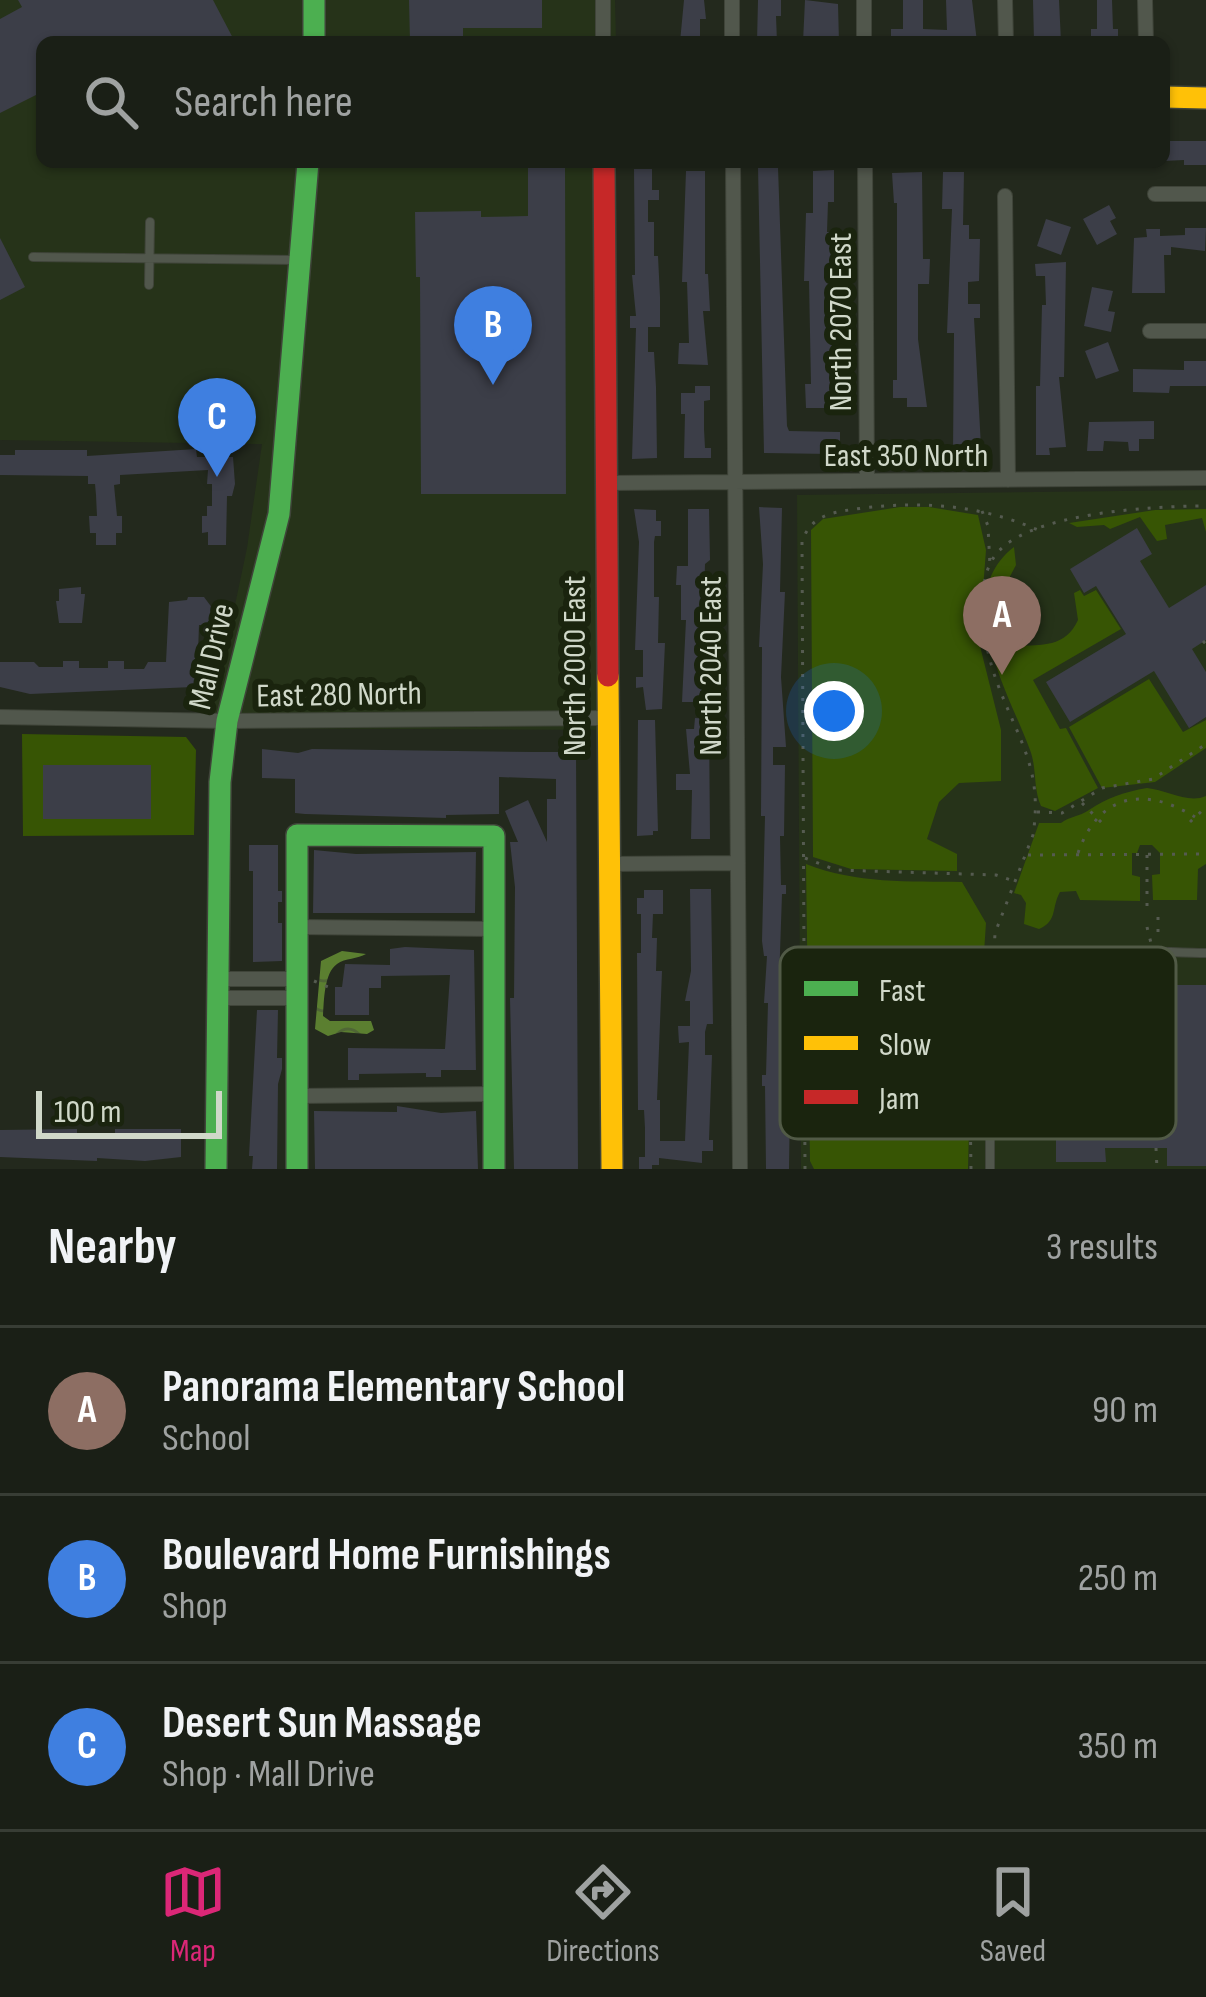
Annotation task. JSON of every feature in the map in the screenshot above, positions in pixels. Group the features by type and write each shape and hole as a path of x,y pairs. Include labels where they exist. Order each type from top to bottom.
{"street":[{"path":"314,0 314,36"},
{"path":"603,0 604,36"},
{"path":"732,0 732,36"},
{"path":"864,0 864,36"},
{"path":"1005,0 1006,36"},
{"path":"1145,0 1146,36"},
{"path":"1170,97 1206,98"},
{"name":"Mall Drive","path":"216,1169 220,782 227,721 279,514 308,168"},
{"name":"North 2000 East","path":"604,168 612,1169"},
{"name":"North 2040 East","path":"733,168 740,1169"},
{"name":"North 2070 East","path":"865,168 867,481"},
{"path":"1155,194 1206,194"},
{"path":"1005,196 1008,480"},
{"path":"1150,332 1206,332"},
{"name":"East 350 North","path":"606,483 1206,478"},
{"name":"East 280 North","path":"0,717 227,721 607,718"},
{"path":"297,1169 303,986 297,927 297,836 494,836 494,1169"},
{"path":"607,864 738,863"},
{"path":"297,927 494,929"},
{"path":"217,988 303,986"},
{"path":"296,1096 494,1094"}],"lane":[{"path":"149,285 150,222"},
{"path":"33,257 300,261"},
{"path":"1176,950 1206,952"}],"path":[{"path":"804,947 802,542 806,530 833,512 918,502 982,511 1038,530"},
{"path":"990,568 1004,548 1038,530 1126,508 1206,506"},
{"path":"982,511 988,526 990,568 985,636 998,685 1031,759 1035,812 1033,836 995,934 994,947"},
{"path":"1035,812 1061,813 1102,788 1153,779 1206,744"},
{"path":"1078,854 1100,820 1122,802 1160,799 1192,820 1206,807"},
{"path":"1080,800 1100,820"},
{"path":"1025,855 1206,854"},
{"path":"1147,855 1147,912"},
{"path":"804,857 836,870 996,875 1016,882"},
{"path":"1155,947 1158,917"},
{"path":"1147,927 1154,947"},
{"path":"303,986 328,986 334,991"},
{"path":"805,1139 805,1169"},
{"path":"971,1139 971,1169"},
{"path":"1156,1148 1157,1169"}],"shaded area":[{"path":"0,0 615,0 616,36 36,36 36,168 616,168 617,730 209,728 247,548 262,444 0,440"},
{"path":"1206,490 1206,1169 801,1169 801,1139 1176,1139 1176,947 800,947 797,495"},
{"path":"900,507 978,515 986,550 979,642 1001,730 1001,781 959,783 939,802 927,839 957,854 957,871 851,869 813,857 811,530 823,519"},
{"path":"1206,509 1206,532 1202,518 1165,525 1167,539 1157,541 1140,517 1110,529 1069,523 1155,510"},
{"path":"1014,547 1016,565 1005,586 1006,646 1048,644 1065,637 1078,620 1074,593 1080,590 1084,596 1096,590 1121,629 1033,680 1098,788 1055,811 1041,806 1032,757 999,674 985,618 995,567"},
{"path":"1149,679 1183,732 1206,720 1206,748 1155,782 1102,788 1069,727"},
{"path":"22,734 186,737 196,750 194,835 23,836","holes":["151,765 150,819 44,819"]},
{"path":"1147,788 1185,798 1206,796 1206,864 1198,869 1197,900 1153,900 1152,875 1160,874 1160,853 1152,845 1140,845 1132,853 1132,875 1140,877 1140,901 1080,900 1076,891 1060,892 1045,926 1024,924 1026,903 1014,893 1039,823 1061,823 1116,796"},
{"path":"806,864 863,878 962,882 986,923 984,947 807,947"},
{"path":"810,1139 969,1139 968,1169 814,1169"}],"water":[{"path":"342,951 366,954 333,968 325,988 323,1016 330,1021 371,1021 374,1030 367,1034 328,1036 315,1029 321,961"}],"building":[{"path":"18,0 213,0 232,36 36,36 36,95 0,113 0,19 22,7"},
{"path":"409,0 542,0 542,28 463,28 463,36 410,36"},
{"path":"684,0 704,0 706,19 700,19 700,36 681,36"},
{"path":"758,0 781,0 777,36 757,36"},
{"path":"805,0 838,4 839,36 803,36"},
{"path":"903,0 923,0 923,29 947,30 946,0 972,0 976,36 891,36 891,29 903,29"},
{"path":"1033,0 1059,0 1061,36 1034,36"},
{"path":"1097,0 1112,0 1113,29 1118,29 1118,36 1091,36 1091,29 1097,29"},
{"path":"1170,141 1206,141 1206,165 1184,165 1184,160 1170,161"},
{"path":"528,168 565,168 566,494 421,494 420,277 416,277 415,212 528,216"},
{"path":"758,168 778,168 787,426 789,431 840,432 840,445 831,445 831,454 764,453"},
{"path":"634,169 652,169 652,190 659,190 659,200 648,200 648,222 654,222 654,256 658,256 660,327 648,327 648,352 654,352 657,458 632,459 636,328 630,328 630,316 636,316"},
{"path":"834,170 827,232 838,232 833,297 837,297 836,343 840,343 840,354 834,354 835,383 840,383 840,396 833,396 834,408 806,408 805,384 811,384 809,281 804,281 806,213 813,213 813,171"},
{"path":"686,171 705,171 705,274 710,311 703,311 708,365 678,364 679,343 689,343 687,282 682,282"},
{"path":"922,172 923,259 930,259 929,284 918,284 918,339 927,407 907,407 907,398 893,398 893,380 897,380 897,203 892,173"},
{"path":"943,172 964,172 963,225 969,225 969,239 980,239 979,281 968,282 968,304 980,304 980,318 974,318 981,447 969,447 969,453 953,453 954,333 947,333 952,209 942,209"},
{"path":"1109,205 1117,234 1097,245 1083,219"},
{"path":"1046,219 1071,227 1061,255 1037,246"},
{"path":"1185,228 1206,228 1205,251 1171,247 1171,255 1164,255 1165,293 1132,293 1134,238 1147,237 1146,229 1160,229 1160,236 1185,235"},
{"path":"0,238 25,287 0,300"},
{"path":"1066,262 1064,377 1059,377 1066,447 1049,448 1050,455 1036,455 1036,386 1040,386 1042,305 1046,305 1045,276 1036,276 1035,264"},
{"path":"1092,287 1113,291 1108,311 1115,312 1111,332 1084,326"},
{"path":"1108,342 1119,371 1096,379 1085,351"},
{"path":"1184,361 1206,361 1206,386 1170,386 1169,393 1133,392 1133,369 1184,370"},
{"path":"695,386 710,386 710,400 704,401 704,429 711,458 684,458 681,393 695,393"},
{"path":"1154,421 1154,439 1139,439 1139,451 1129,451 1128,442 1104,441 1103,451 1087,451 1089,422"},
{"path":"196,449 197,457 233,457 235,484 232,496 227,496 226,545 208,545 208,532 202,533 202,516 212,506 208,470 120,475 120,484 114,485 117,516 122,516 116,545 96,545 96,533 90,533 89,516 97,516 95,484 88,484 88,476 0,475 0,455 15,455 15,450 87,450 87,456"},
{"path":"759,507 782,508 781,677 786,747 773,747 773,765 785,765 784,836 780,836 781,885 786,885 786,894 782,894 779,982 780,1139 789,1139 789,1169 766,1169 762,1086 768,1003 764,1003 767,956 762,941 765,816 761,816 759,647 763,564"},
{"path":"634,509 656,510 656,521 661,521 661,536 655,536 654,542 654,597 659,597 658,643 665,643 662,709 646,710 643,687 636,688 636,677 643,677 643,650 635,650 639,542"},
{"path":"688,509 709,509 710,560 705,564 704,594 710,594 707,636 711,636 711,648 703,648 702,677 710,677 710,691 700,691 700,702 682,702 686,620 681,620 681,585 676,585 677,566 688,566"},
{"path":"1137,528 1152,554 1140,561 1169,608 1206,585 1206,640 1192,649 1206,672 1206,717 1189,728 1154,671 1070,722 1046,682 1126,634 1096,586 1084,593 1070,569"},
{"path":"81,587 85,594 82,623 59,623 59,589"},
{"path":"204,597 213,609 211,625 199,625 193,687 30,694 0,687 0,662 63,667 63,661 79,661 79,668 108,668 108,661 124,661 124,669 144,669 148,662 166,662 169,602"},
{"path":"695,718 709,719 710,839 691,839 692,790 676,790 676,774 690,774 686,729 694,729"},
{"path":"638,720 655,720 658,831 637,836"},
{"path":"566,748 576,748 578,1169 514,1169 510,998 514,998 515,887 510,842 518,842 505,811 528,800 547,842 547,799 556,799 556,779 499,777 499,814 446,818 295,813 295,779 262,778 262,749 298,753 312,749 566,752"},
{"path":"43,765 151,765 151,819 43,819"},
{"path":"249,845 278,845 282,961 253,962"},
{"path":"314,850 476,852 475,913 313,913"},
{"path":"690,889 711,889 713,1024 707,1024 705,1055 712,1055 709,1140 713,1140 713,1151 702,1151 702,1163 659,1158 659,1165 652,1169 639,1169 639,1157 645,1157 645,1128 644,1110 638,1110 641,914 637,914 637,898 644,898 644,890 663,890 663,914 653,914 652,938 657,938 656,971 662,971 660,1141 685,1141 689,1042 679,1043 678,1026 690,1026 690,1001 685,1001 691,971"},
{"path":"390,949 474,950 476,1070 441,1070 441,1077 359,1074 359,1080 348,1080 348,1048 445,1049 450,975 381,976 381,988 369,988 369,1015 335,1015 335,987 342,987 345,964 390,965"},
{"path":"1176,985 1206,985 1206,1166 1167,1166 1167,1148 1105,1148 1106,1162 1056,1162 1056,1140 1030,1140 1176,1139"},
{"path":"257,1010 278,1010 277,1058 282,1058 282,1069 277,1169 252,1169 253,1156 249,1156"},
{"path":"397,1106 441,1113 476,1111 478,1169 315,1169 314,1111 397,1112"},
{"path":"77,1129 77,1133 115,1133 115,1129 181,1129 181,1157 97,1161 0,1157 0,1130"}],"traffic: fast":[{"path":"314,0 314,36"},
{"path":"216,1169 220,782 227,721 279,514 308,168"},
{"path":"297,1169 297,835 494,836 494,1169"}],"traffic: slow":[{"path":"1170,97 1206,98"},
{"path":"608,676 612,1169"}],"traffic: jam":[{"path":"604,168 608,676"}],"place":[{"name":"Boulevard Home Furnishings","path":"493,385"},
{"name":"Desert Sun Massage","path":"217,477"},
{"name":"Panorama Elementary School","path":"1002,675"}]}
